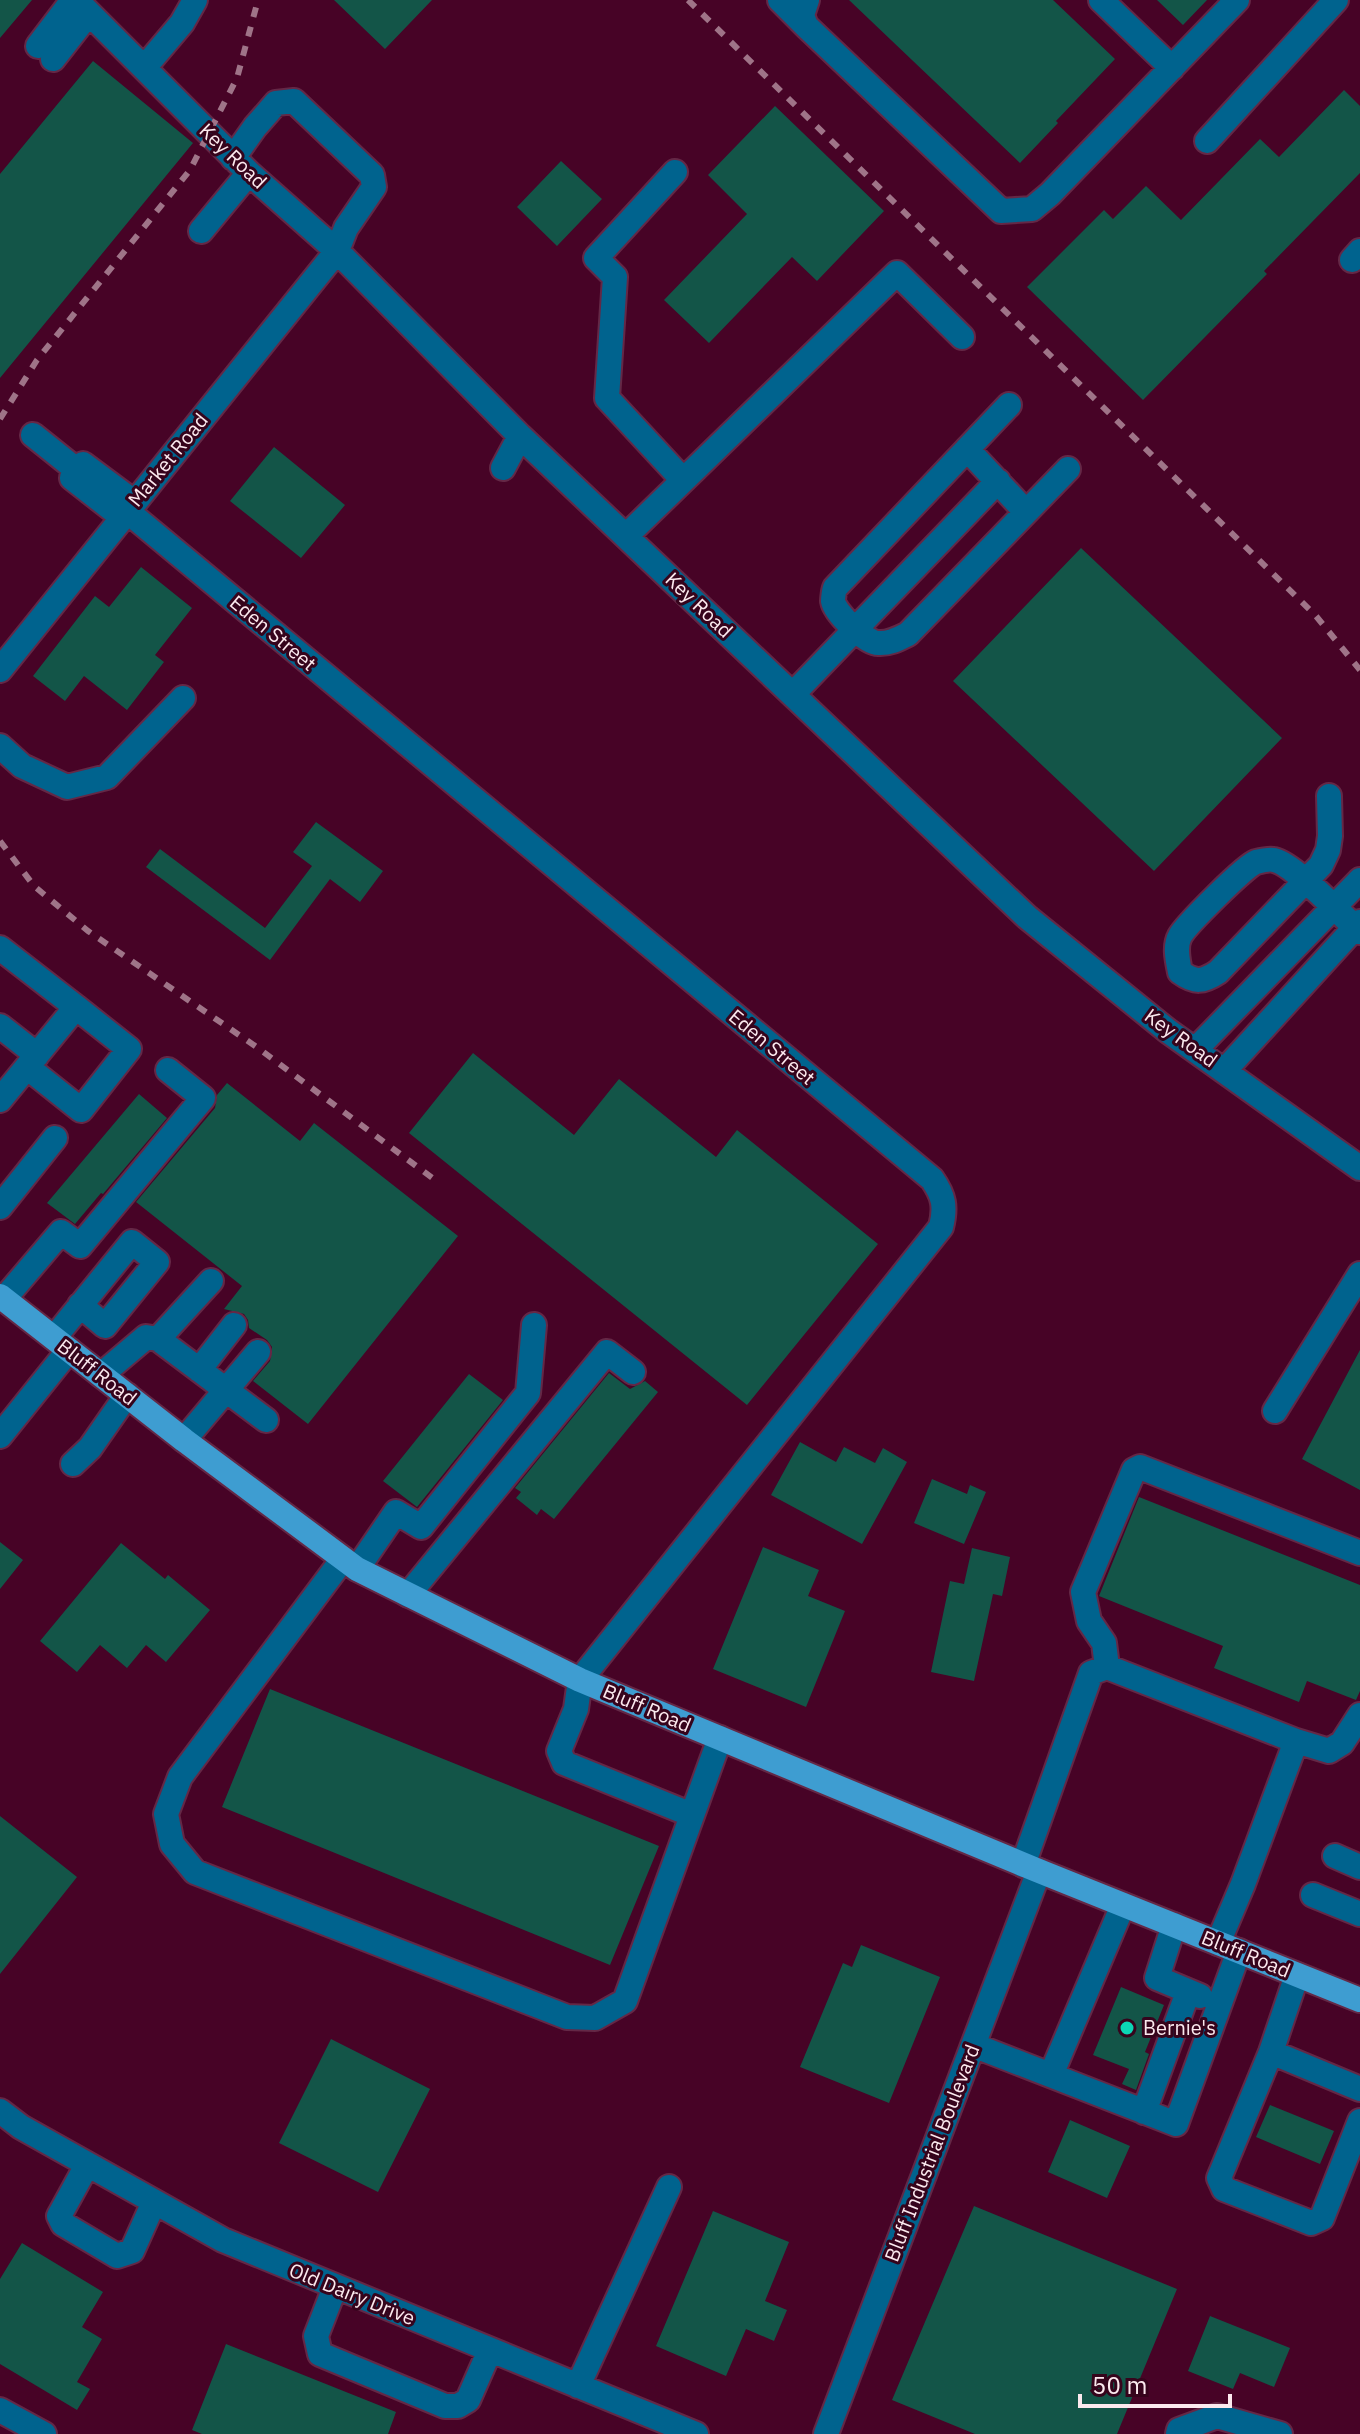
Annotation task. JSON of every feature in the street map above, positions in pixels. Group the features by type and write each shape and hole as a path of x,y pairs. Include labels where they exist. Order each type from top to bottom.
{"main road":[{"name":"Bluff Road","path":"2,1298 350,1564 408,1595 580,1680 1031,1868 1360,2000"}],"street":[{"path":"144,68 182,23 195,0"},
{"path":"780,0 1001,211 1032,209 1050,194 1237,0"},
{"path":"806,26 802,15 807,0"},
{"path":"1101,0 1172,68"},
{"path":"1207,141 1336,0"},
{"path":"46,52 79,3"},
{"name":"Key Road","path":"79,3 241,166 337,251 520,436 1027,917 1168,1031 1360,1168"},
{"name":"Market Road","path":"0,670 337,251 346,228 374,187 372,175 294,101 276,103 255,127 241,166 201,231"},
{"path":"675,172 596,258 615,277 607,398 683,480"},
{"path":"626,536 897,273 962,337"},
{"path":"1009,405 835,588 833,600 855,629 869,641 878,644 894,642 908,634 1068,469"},
{"name":"Eden Street","path":"33,435 932,1179 945,1202 941,1227 580,1680"},
{"path":"503,468 520,436"},
{"path":"967,449 1026,512"},
{"path":"793,694 998,481"},
{"path":"0,746 22,766 67,787 107,777 183,698"},
{"path":"1225,1070 1358,927 1333,907 1304,881 1289,867 1274,860 1255,862 1240,872 1179,936 1176,952 1180,972 1191,980 1204,981 1218,972 1304,881 1321,865 1328,850 1329,796"},
{"path":"1196,1049 1360,880"},
{"path":"0,948 129,1049 81,1110 0,1026"},
{"path":"0,1100 76,1007"},
{"path":"2,1298 61,1232 80,1246 203,1098 168,1070"},
{"path":"0,1207 55,1138"},
{"path":"1275,1411 1360,1274"},
{"path":"158,1339 211,1281"},
{"path":"0,1436 61,1344 80,1305"},
{"path":"199,1370 234,1325"},
{"path":"534,1325 528,1393 421,1527 396,1512 350,1564 180,1777 166,1814 172,1844 195,1872 567,2017 595,2018 625,2001 720,1738"},
{"path":"101,1375 146,1337 158,1339 266,1420"},
{"path":"184,1440 258,1352"},
{"path":"408,1595 607,1352 633,1372"},
{"path":"73,1464 90,1448 127,1395"},
{"path":"1360,1553 1140,1467 1134,1470 1083,1592 1089,1621 1104,1643 1107,1667 1329,1751 1342,1743 1360,1715"},
{"name":"Bluff Industrial Boulevard","path":"826,2434 973,2045 1091,1673 1107,1667"},
{"path":"580,1680 576,1709 559,1751 564,1763 692,1815"},
{"path":"973,2045 1176,2124 1219,2003 1243,1884 1296,1741"},
{"path":"1335,1856 1360,1867"},
{"path":"1313,1895 1360,1914"},
{"path":"1051,2075 1123,1905"},
{"path":"1174,1925 1157,1978 1219,2003"},
{"path":"1297,1975 1271,2052 1219,2178 1224,2189 1311,2223 1322,2218 1360,2121"},
{"path":"1144,2112 1188,1992"},
{"path":"1271,2052 1360,2089"},
{"name":"Old Dairy Drive","path":"0,2111 21,2127 223,2240 696,2434"},
{"path":"87,2165 59,2216 63,2224 117,2256 132,2251 154,2202"},
{"path":"578,2386 669,2187"},
{"path":"335,2287 316,2336 320,2354 445,2406 458,2406 468,2400 490,2350"},
{"path":"0,2410 44,2434"},
{"path":"1178,2434 1179,2430 1217,2416 1280,2434"}],"building":[{"path":"0,0 32,0 0,38"},
{"path":"334,0 432,0 385,49"},
{"path":"849,0 1053,0 1115,59 1020,163"},
{"path":"1157,0 1207,0 1183,25"},
{"path":"93,61 193,143 0,378 0,174"},
{"path":"1344,90 1360,106 1360,173 1264,271 1267,274 1143,400 1027,287 1104,210 1113,219 1146,186 1181,220 1260,139 1279,157"},
{"path":"775,106 884,211 817,281 792,257 709,343 664,300 747,214 708,175"},
{"path":"561,161 602,199 557,246 517,207"},
{"path":"274,447 345,505 301,558 230,501"},
{"path":"1081,548 1282,738 1154,871 953,681"},
{"path":"141,567 192,608 155,655 164,662 127,710 84,676 65,701 33,676 95,596 109,607"},
{"path":"316,822 383,871 360,902 330,879 270,960 146,867 160,849 265,928 312,866 293,852"},
{"path":"473,1053 574,1135 619,1079 716,1157 737,1130 878,1244 747,1405 409,1133"},
{"path":"227,1083 300,1141 314,1123 458,1236 308,1424 253,1381 270,1361 272,1347 249,1328 244,1314 224,1309 242,1286 136,1202 215,1108 217,1095"},
{"path":"139,1094 167,1118 75,1224 47,1203"},
{"path":"1360,1350 1360,1490 1302,1459"},
{"path":"609,1373 630,1389 645,1381 658,1392 554,1519 541,1509 537,1515 516,1498 521,1492 515,1488"},
{"path":"469,1374 503,1400 417,1507 383,1481"},
{"path":"800,1442 836,1462 844,1447 875,1463 883,1448 907,1462 862,1544 771,1495"},
{"path":"932,1479 967,1494 970,1485 986,1492 964,1544 914,1523"},
{"path":"1139,1497 1360,1585 1360,1691 1356,1700 1307,1681 1299,1702 1214,1668 1223,1646 1099,1596"},
{"path":"0,1542 23,1560 0,1589"},
{"path":"121,1543 165,1579 168,1575 210,1610 166,1662 146,1645 127,1668 100,1645 77,1672 40,1641"},
{"path":"763,1547 819,1570 808,1596 845,1611 806,1707 713,1669"},
{"path":"972,1548 1010,1557 1002,1596 993,1594 974,1681 931,1672 950,1581 964,1584"},
{"path":"270,1689 659,1846 610,1965 222,1807"},
{"path":"0,1816 77,1877 0,1974"},
{"path":"861,1945 940,1977 889,2103 800,2067 843,1963 852,1967"},
{"path":"1121,1987 1164,2005 1145,2052 1149,2054 1136,2090 1122,2084 1129,2069 1093,2055"},
{"path":"331,2039 430,2089 378,2192 279,2143"},
{"path":"1270,2105 1334,2131 1320,2164 1256,2137"},
{"path":"1070,2120 1130,2146 1107,2198 1048,2172"},
{"path":"974,2206 1177,2289 1117,2434 975,2434 892,2400"},
{"path":"713,2211 789,2242 765,2301 787,2310 774,2341 746,2329 726,2376 656,2346"},
{"path":"22,2243 103,2292 82,2327 102,2339 77,2382 90,2389 77,2410 0,2364 0,2279"},
{"path":"1210,2316 1290,2348 1274,2387 1240,2373 1233,2389 1188,2371"},
{"path":"226,2344 396,2412 388,2434 202,2434 192,2430"}],"railway":[{"path":"0,419 37,360 190,170 237,78 258,0"},
{"path":"688,0 1316,616 1360,670"},
{"path":"0,841 34,886 88,931 258,1048 435,1180"}],"place":[{"name":"Bernie's","path":"1127,2028"}]}
